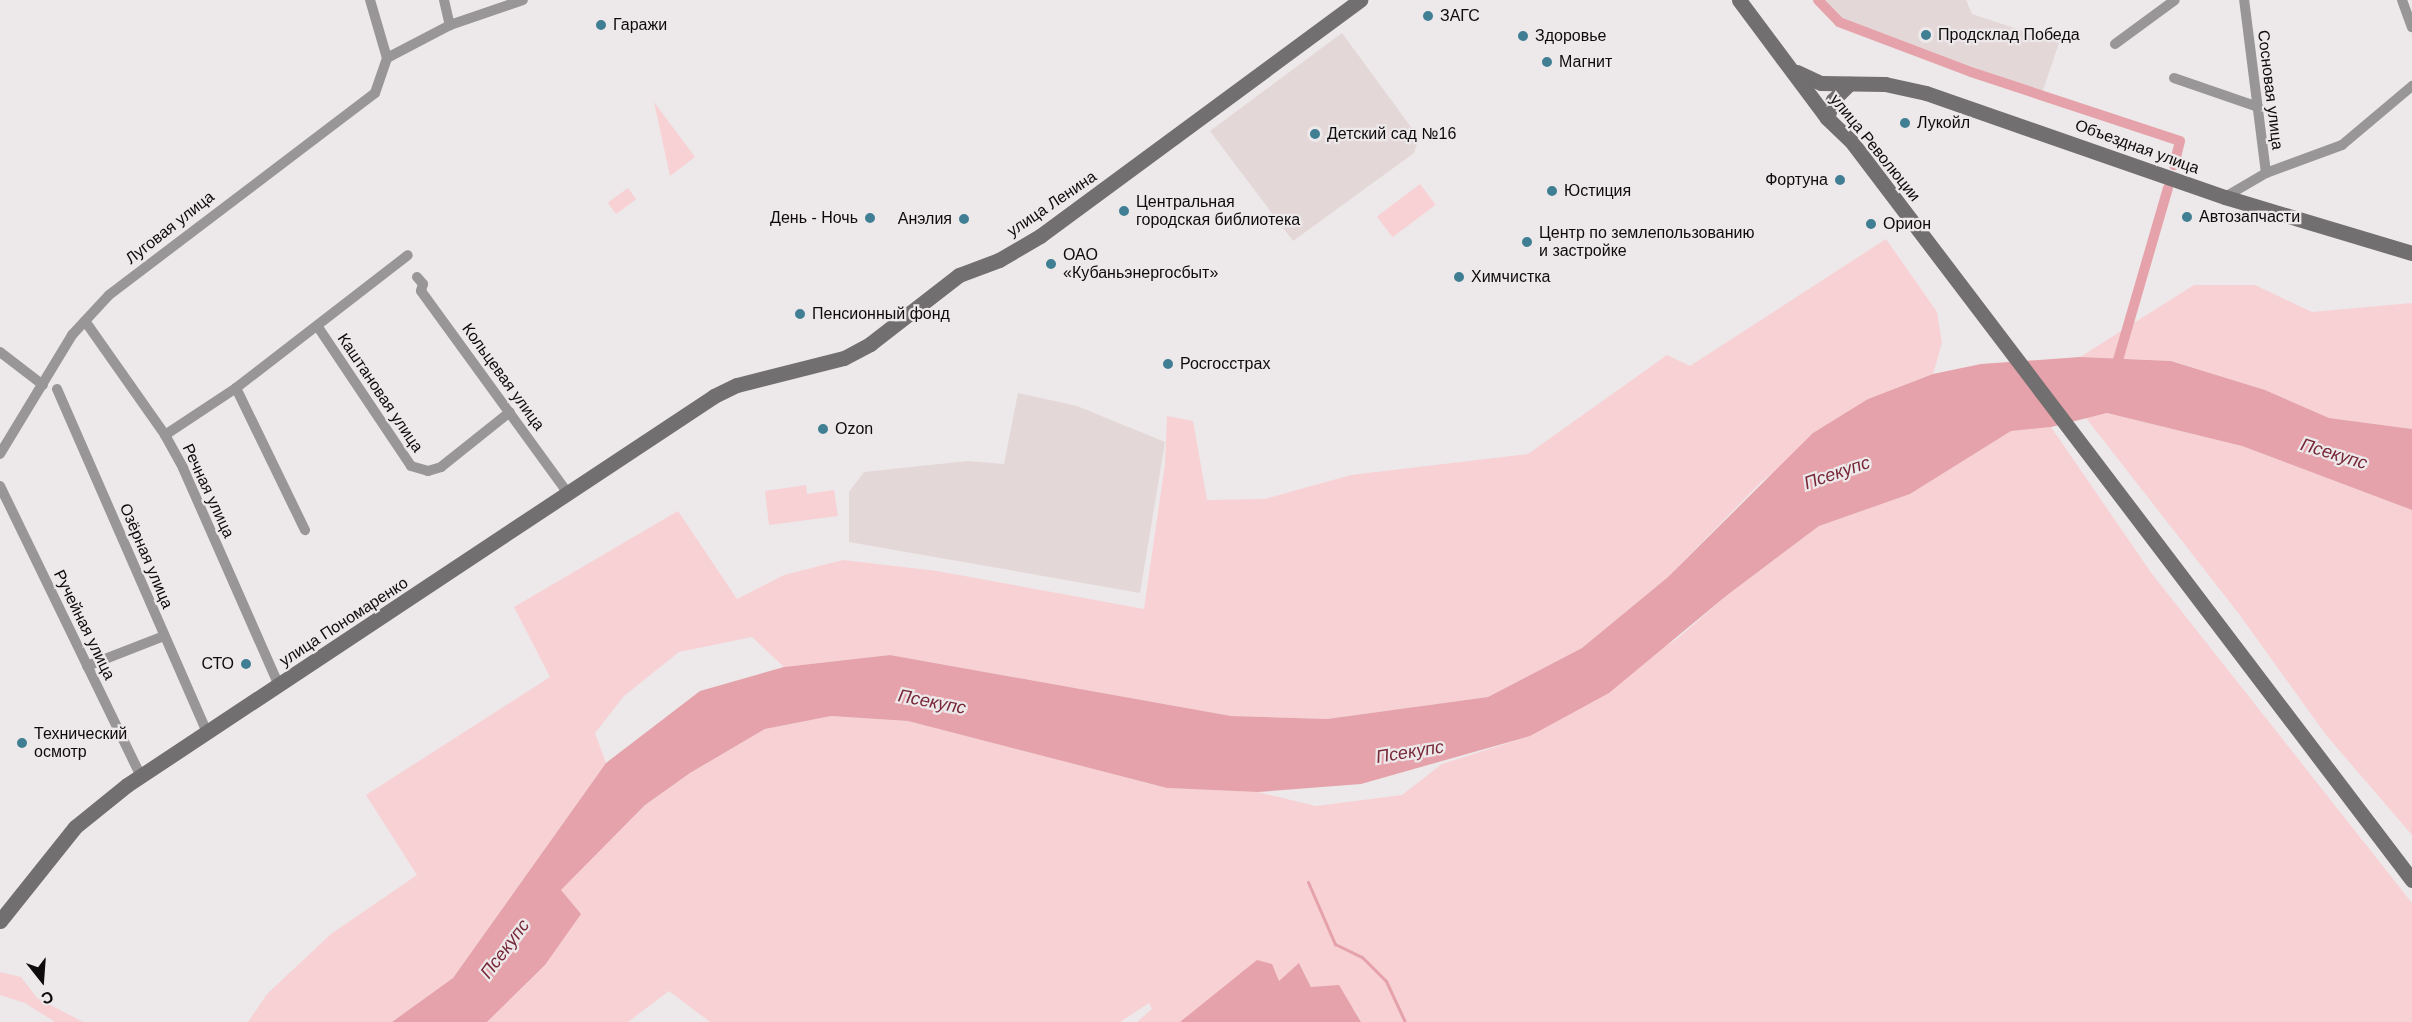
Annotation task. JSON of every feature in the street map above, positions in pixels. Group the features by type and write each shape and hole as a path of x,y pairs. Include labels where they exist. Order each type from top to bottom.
{"street":[{"path":"370,0 387,58 450,25 523,0"},
{"path":"444,0 450,25"},
{"name":"улица Ленина","path":"737,385 844,358 870,344 959,275 999,260 1040,236 1360,0"},
{"name":"улица Революции","path":"1739,0 1827,118 1851,141 1983,318 2412,880"},
{"path":"2115,44 2175,0"},
{"name":"Сосновая улица","path":"2225,197 2266,173 2244,0"},
{"path":"2402,0 2412,27"},
{"name":"Луговая улица","path":"0,454 72,335 109,295 231,200 366,104 384,75 387,58"},
{"name":"Объездная улица","path":"1791,67 1809,80 1849,84 1886,84 1926,93 2225,197 2412,253"},
{"path":"2174,78 2258,107"},
{"path":"1827,118 1833,100 1849,84"},
{"path":"2266,173 2342,145 2412,86"},
{"path":"165,435 236,388 318,327 408,255"},
{"name":"Кольцевая улица","path":"417,277 423,284 421,291 569,495"},
{"name":"Речная улица","path":"85,321 165,435 183,468 279,686"},
{"name":"Каштановая улица","path":"318,327 411,466 428,471 441,467 510,412"},
{"path":"0,352 42,385"},
{"name":"улица Пономаренко","path":"0,921 75,826 141,777 569,495 714,396 737,385"},
{"path":"236,388 305,530"},
{"name":"Озёрная улица","path":"57,389 208,734"},
{"name":"Ручейная улица","path":"0,486 141,777"},
{"path":"87,666 164,636"}],"shaded area":[{"path":"1824,0 1966,0 1972,14 2059,43 2042,93 1837,16"},
{"name":"Детский сад №16","path":"1342,33 1419,138 1414,153 1293,241 1210,131"},
{"path":"654,102 695,157 670,176"},
{"path":"1420,184 1436,205 1393,237 1377,216"},
{"path":"628,188 636,199 616,214 608,203"},
{"path":"1886,239 1937,312 1942,343 1933,374 1868,399 1761,482 1668,577 1582,648 1488,697 1327,719 1231,716 890,655 784,667 752,637 679,652 624,696 595,733 606,763 453,978 392,1022 248,1022 267,994 331,934 417,875 366,795 550,677 514,607 678,511 737,599 784,575 843,560 937,571 1144,609 1165,464 1167,416 1193,421 1207,500 1265,499 1351,475 1528,454 1667,355 1690,366"},
{"path":"2194,285 2255,285 2312,312 2412,303 2412,429 2329,418 2265,390 2172,361 2080,357"},
{"path":"1018,393 1077,406 1165,442 1140,593 849,542 849,492 864,472 968,461 1004,464"},
{"path":"2107,413 2242,446 2412,510 2412,835 2326,735 2239,614 2086,418"},
{"path":"2051,427 2152,574 2412,903 2412,1022 1361,1022 1354,1009 1320,987 1311,987 1300,964 1279,981 1188,1022 1137,1022 1152,1009 1149,1003 1120,1022 710,1022 669,991 628,1022 487,1022 545,965 560,891 645,805 690,773 765,729 831,716 908,721 1167,788 1258,792 1316,806 1402,795 1442,764 1530,736 1678,638 1726,596 1819,526 1910,494 2011,431"},
{"path":"806,485 807,494 834,490 838,516 769,525 765,491"},
{"path":"0,972 21,977 37,998 83,1022 55,1022 25,1003 0,995"}],"water":[{"name":"Псекупс","path":"2080,357 2171,361 2265,390 2329,418 2412,429 2412,510 2242,446 2107,413 2051,427 2011,431 1910,494 1819,526 1726,596 1609,693 1530,736 1361,784 1258,792 1167,788 908,721 831,716 765,729 690,773 645,805 561,890 581,914 545,965 487,1022 392,1022 453,978 606,763 700,691 784,667 890,655 1231,716 1327,719 1488,697 1582,648 1668,577 1813,433 1868,399 1933,374 1981,364"},
{"path":"1257,960 1272,964 1279,981 1299,963 1311,987 1339,985 1361,1022 1180,1022"}],"waterway":[{"path":"1818,0 1839,22 1971,72 2180,141 2174,165"},
{"path":"2118,360 2168,188"},
{"path":"1308,882 1335,944 1362,957 1386,981 1405,1022"}],"place":[{"name":"ЗАГС","path":"1428,16"},
{"name":"Гаражи","path":"601,25"},
{"name":"Продсклад Победа","path":"1926,35"},
{"name":"Здоровье","path":"1523,36"},
{"name":"Магнит","path":"1547,62"},
{"name":"Лукойл","path":"1905,123"},
{"name":"Детский сад №16","path":"1315,134"},
{"name":"Фортуна","path":"1840,180"},
{"name":"Юстиция","path":"1552,191"},
{"name":"Центральная городская библиотека","path":"1124,211"},
{"name":"Автозапчасти","path":"2187,217"},
{"name":"День - Ночь","path":"870,218"},
{"name":"Анэлия","path":"964,219"},
{"name":"Орион","path":"1871,224"},
{"name":"Центр по землепользованию и застройке","path":"1527,242"},
{"name":"ОАО «Кубаньэнергосбыт»","path":"1051,264"},
{"name":"Химчистка","path":"1459,277"},
{"name":"Пенсионный фонд","path":"800,314"},
{"name":"Росгосстрах","path":"1168,364"},
{"name":"Ozon","path":"823,429"},
{"name":"СТО","path":"246,664"},
{"name":"Технический осмотр","path":"22,743"}]}
